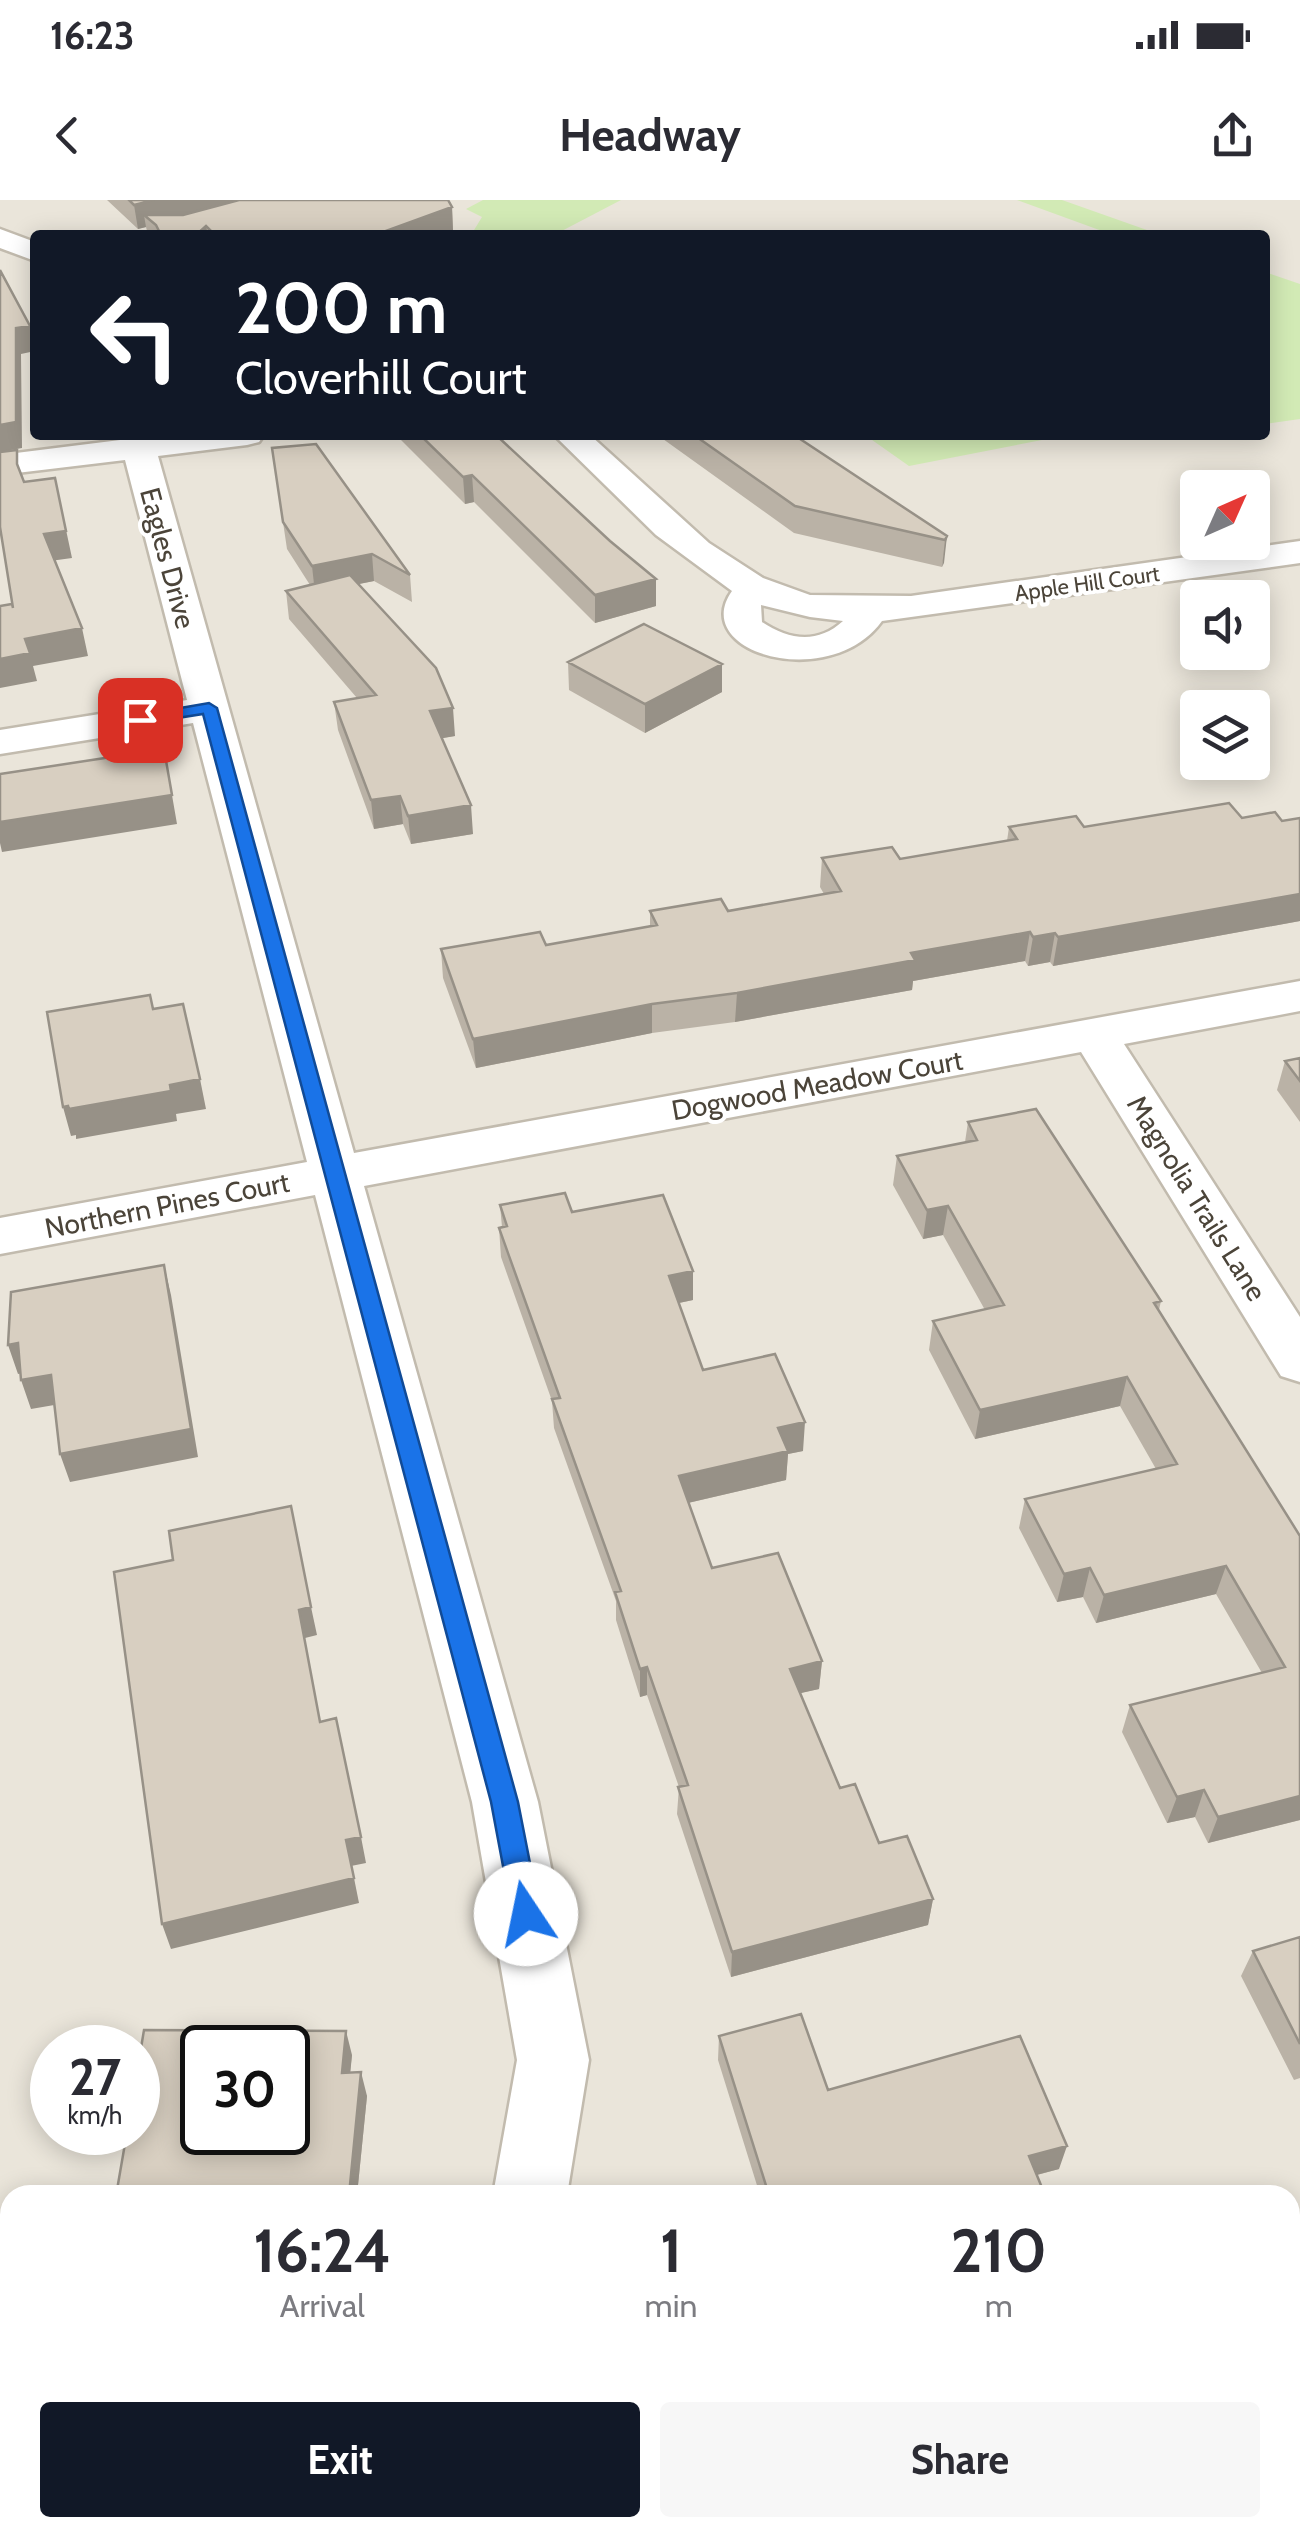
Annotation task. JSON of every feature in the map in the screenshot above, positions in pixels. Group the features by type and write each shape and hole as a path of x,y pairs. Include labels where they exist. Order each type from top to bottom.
{"street":[{"path":"0,238 30,250"},
{"path":"0,466 167,440"},
{"name":"Apple Hill Court","path":"576,440 673,530 754,586 742,604 743,627 765,643 790,649 822,648 849,636 873,607 929,605 1300,552"},
{"name":"Eagles Drive","path":"136,442 505,1802 553,2060 532,2185"},
{"path":"0,742 209,708"},
{"name":"Dogwood Meadow Court","path":"334,1174 1300,996"},
{"name":"Magnolia Trails Lane","path":"1094,1034 1300,1362"},
{"name":"Northern Pines Court","path":"0,1236 334,1174"}],"shaded area":[{"path":"0,200 1300,200 1300,2185 0,2185"}],"green space":[{"path":"483,200 621,200 564,230 474,230 482,217 466,209"},
{"path":"1017,200 1062,200 1147,230 1099,230"},
{"path":"1270,274 1300,284 1300,419 1270,423"},
{"path":"872,440 1042,440 909,466"}],"building":[{"path":"239,200 448,200 452,207 389,230 210,230 206,226 202,230 158,230 144,215 183,215"},
{"path":"0,270 30,326 16,328 16,422 0,425"},
{"path":"425,440 501,440 656,579 595,595 472,475 463,477"},
{"path":"701,440 802,440 947,536 945,540 795,506"},
{"path":"316,444 410,575 372,554 312,566 283,522 272,448"},
{"path":"17,450 24,482 55,478 66,531 44,534 82,628 25,639 30,653 0,659 0,606 12,604 13,608 0,527 0,452"},
{"path":"350,575 436,668 453,708 430,711 471,805 408,816 400,796 371,800 334,702 376,695 286,591"},
{"path":"644,624 722,664 645,704 568,662"},
{"path":"164,749 172,795 0,822 0,774"},
{"path":"1229,803 1242,818 1275,812 1282,821 1300,818 1300,894 1058,937 1055,933 1033,937 1030,932 911,953 915,960 473,1039 441,949 540,932 546,945 657,925 650,911 721,899 728,911 841,891 822,858 892,847 900,859 1017,839 1009,827 1076,816 1084,827"},
{"path":"150,995 153,1009 183,1004 200,1079 170,1085 171,1091 63,1107 47,1012"},
{"path":"1300,1058 1300,1081 1285,1061"},
{"path":"1036,1109 1161,1301 1154,1303 1300,1536 1300,1796 1218,1817 1204,1790 1177,1797 1130,1705 1285,1667 1226,1566 1104,1595 1090,1568 1064,1574 1025,1499 1177,1464 1127,1377 980,1410 933,1321 1004,1305 948,1206 927,1210 897,1156 977,1140 968,1122"},
{"path":"565,1193 572,1212 663,1195 693,1271 669,1276 703,1370 775,1354 805,1422 778,1428 788,1451 679,1476 712,1568 778,1553 822,1661 790,1669 840,1788 855,1784 879,1843 907,1836 933,1899 732,1952 678,1787 688,1785 647,1667 640,1669 615,1592 621,1591 552,1399 560,1398 499,1228 507,1226 500,1205"},
{"path":"164,1265 191,1429 60,1454 51,1375 21,1380 18,1343 8,1345 11,1292"},
{"path":"291,1506 311,1607 299,1610 320,1722 336,1718 361,1837 346,1840 354,1878 162,1924 114,1572 173,1560 169,1531"},
{"path":"1300,1937 1300,2044 1253,1951"},
{"path":"801,2014 828,2090 1020,2036 1067,2146 1029,2156 1041,2185 766,2185 719,2036"},
{"path":"160,2030 180,2030 180,2155 310,2155 310,2031 346,2031 342,2073 361,2072 350,2185 118,2185 123,2155 160,2155"}],"route":[{"path":"140,720 209,708 505,1802 526,1914"}]}
